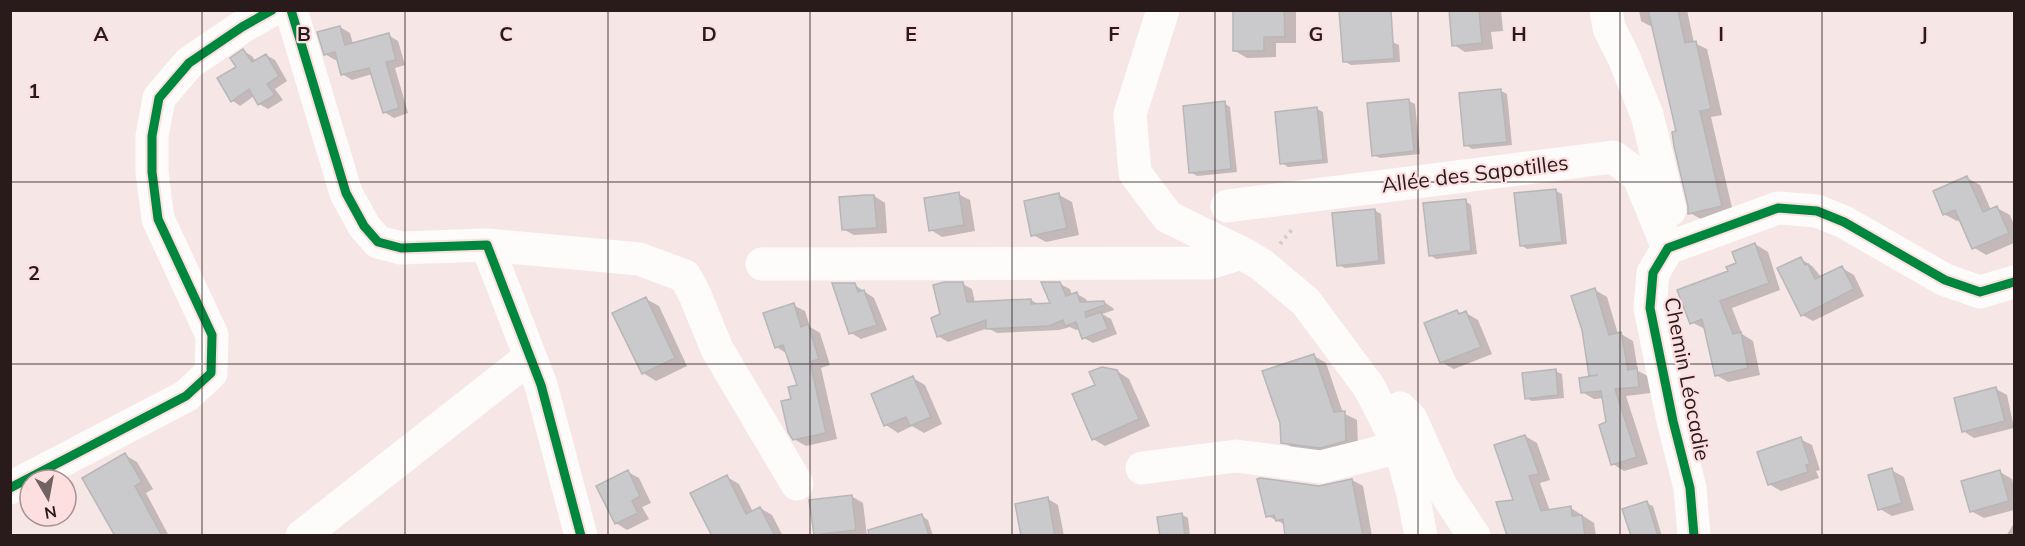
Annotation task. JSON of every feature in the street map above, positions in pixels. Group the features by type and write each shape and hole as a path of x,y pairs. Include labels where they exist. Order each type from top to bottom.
{"street":[{"path":"10,488 186,396 211,373 212,334 158,219 152,172 152,136 159,98 189,63 242,27 272,10"},
{"path":"291,10 346,193 364,226 378,243 401,248 487,244 639,259 685,276 717,349 797,484"},
{"path":"1163,10 1130,114 1135,173 1168,217 1252,259 1306,302 1369,387 1400,447 1421,536"},
{"path":"1606,10 1609,28 1647,115 1673,246 1778,208 1817,211 1844,222 1945,280 1980,292 2014,282"},
{"name":"Allée des Sapotilles","path":"1227,206 1613,157 1638,176 1673,246"},
{"path":"487,244 541,385 581,536"},
{"name":"Chemin Léocadie","path":"1673,246 1653,273 1650,308 1673,421 1690,488 1694,536"},
{"path":"762,264 1209,263 1252,259"},
{"path":"302,536 530,357"},
{"path":"1369,387 1391,399 1411,420 1441,486 1474,536"},
{"path":"1143,468 1236,456 1321,467 1400,447"}],"path":[{"path":"1252,259 1302,218 1302,196"}],"building":[{"path":"1233,10 1284,10 1285,37 1264,37 1264,51 1233,51"},
{"path":"1339,10 1391,10 1394,59 1343,62"},
{"path":"1449,10 1479,10 1482,43 1452,46"},
{"path":"1648,10 1678,10 1685,43 1696,41 1711,109 1700,111 1722,206 1688,214 1674,146 1672,132 1676,131"},
{"path":"340,26 345,45 389,33 396,60 386,62 399,108 383,113 369,68 341,75 335,52 324,55 317,32"},
{"path":"243,49 252,62 266,54 279,76 267,84 275,95 258,105 249,89 231,102 217,78 236,67 230,58"},
{"path":"1501,89 1507,142 1464,146 1459,93"},
{"path":"1409,99 1414,151 1372,156 1367,103"},
{"path":"1225,101 1231,169 1189,173 1183,106"},
{"path":"1317,107 1323,160 1280,164 1275,112"},
{"path":"1967,176 1983,212 1997,206 2009,233 1972,249 1955,210 1943,215 1933,191"},
{"path":"1556,189 1562,242 1520,246 1514,193"},
{"path":"959,192 964,225 929,231 924,198"},
{"path":"1059,193 1067,228 1031,236 1024,201"},
{"path":"874,195 877,228 842,230 839,197"},
{"path":"1466,199 1471,251 1429,256 1423,203"},
{"path":"1375,209 1379,261 1337,266 1332,213"},
{"path":"1755,243 1769,283 1720,301 1733,334 1741,332 1748,368 1715,376 1702,319 1690,324 1677,290 1728,271 1726,267 1736,263 1732,252"},
{"path":"1801,257 1805,265 1808,264 1815,279 1842,266 1854,289 1801,316 1777,268"},
{"path":"944,282 963,282 967,302 1031,299 1031,304 1050,303 1041,282 1060,282 1066,296 1077,292 1080,302 1104,301 1105,305 1085,312 1086,317 1101,312 1108,329 1082,339 1076,322 1065,326 1063,320 1049,326 986,329 986,320 937,337 931,318 940,314 933,285"},
{"path":"832,283 855,283 858,292 864,290 877,325 849,334"},
{"path":"1595,288 1609,335 1621,332 1628,370 1637,368 1639,387 1615,389 1637,457 1611,465 1599,425 1606,422 1601,391 1581,393 1579,378 1598,375 1589,376 1582,330 1571,296"},
{"path":"646,297 675,358 642,374 612,313"},
{"path":"794,303 801,327 808,324 819,359 810,362 826,433 793,440 788,432 781,401 791,399 788,387 797,385 783,345 775,348 763,313"},
{"path":"1457,310 1459,314 1466,311 1481,347 1440,363 1424,323"},
{"path":"1314,354 1334,412 1345,411 1346,441 1320,448 1281,443 1280,423 1262,371"},
{"path":"1102,367 1117,370 1139,419 1092,440 1072,394 1095,385 1089,372"},
{"path":"1556,369 1558,395 1525,399 1522,373"},
{"path":"913,376 931,417 910,426 906,417 884,426 871,394"},
{"path":"1996,387 2005,421 1962,432 1954,398"},
{"path":"1525,435 1539,474 1529,476 1541,511 1571,506 1572,516 1582,515 1585,536 1507,536 1496,502 1513,500 1494,445"},
{"path":"1801,437 1810,464 1806,465 1808,472 1768,485 1757,452"},
{"path":"125,453 142,482 135,486 162,536 115,536 82,478"},
{"path":"1892,468 1902,503 1878,510 1868,475"},
{"path":"628,470 640,496 632,501 638,513 615,524 596,486"},
{"path":"2000,470 2009,501 1970,512 1961,481"},
{"path":"727,475 746,514 760,507 775,536 712,536 690,493"},
{"path":"1257,479 1319,486 1352,479 1363,536 1285,536 1283,519 1276,521 1274,515 1266,517"},
{"path":"852,495 856,530 814,535 809,500"},
{"path":"1048,497 1055,536 1021,536 1015,504"},
{"path":"1647,501 1658,536 1631,536 1622,509"},
{"path":"1182,513 1185,536 1160,536 1157,517"},
{"path":"922,514 929,536 869,536 868,530"}],"cycle path":[{"path":"10,488 186,396 211,373 212,335 158,219 152,172 152,136 159,98 189,63 242,27 272,10"},
{"path":"291,10 346,193 364,226 378,242 401,248 487,245 541,385 581,536"},
{"path":"1694,536 1690,488 1673,421 1650,308 1653,273 1668,248 1778,208 1817,211 1844,222 1945,280 1980,292 2014,282"}]}
